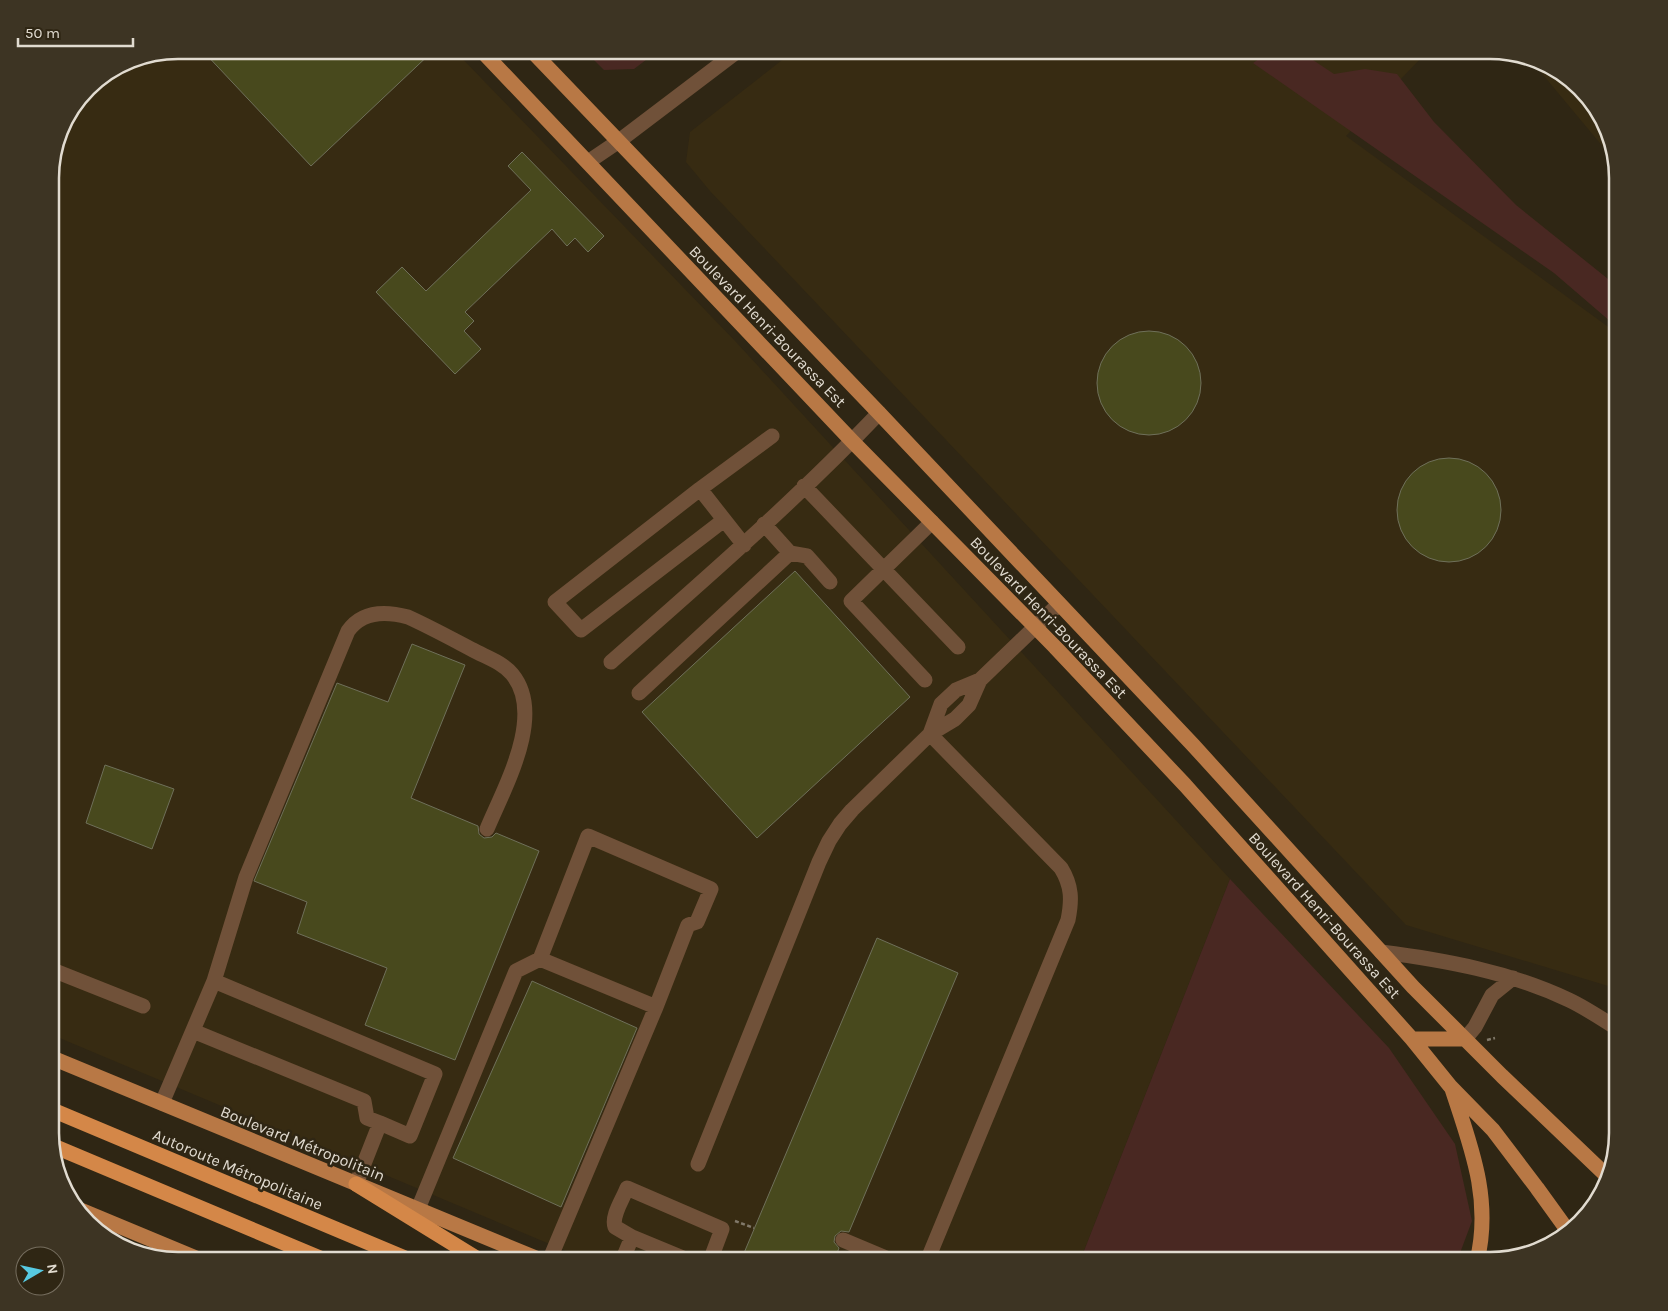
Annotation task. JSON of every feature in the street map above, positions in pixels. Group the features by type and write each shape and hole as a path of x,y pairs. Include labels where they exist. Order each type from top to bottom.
{"highway":[{"name":"Autoroute Métropolitaine","path":"59,1113 391,1252"},
{"path":"60,1149 305,1252"},
{"path":"356,1184 466,1252"}],"main road":[{"name":"Boulevard Henri-Bourassa Est","path":"490,59 852,441 1035,627 1204,805 1412,1039 1450,1086 1492,1130 1538,1188 1565,1226"},
{"name":"Boulevard Henri-Bourassa Est","path":"539,59 879,413 1193,744 1381,952 1465,1039 1603,1172"},
{"path":"1412,1039 1465,1039"},
{"name":"Boulevard Métropolitain","path":"59,1061 521,1252"},
{"path":"1450,1086 1476,1163 1482,1198 1482,1230 1478,1252"},
{"path":"92,1215 181,1252"}],"street":[{"path":"588,162 619,142 727,59"},
{"path":"611,662 744,545 879,413"},
{"path":"724,520 581,630 555,602 700,489 772,436"},
{"path":"804,486 958,647"},
{"path":"700,489 744,545"},
{"path":"925,680 851,601 932,522"},
{"path":"764,524 790,553 808,556 830,582"},
{"path":"639,693 790,553"},
{"path":"698,1164 829,841 852,810 930,734 941,704 956,690 980,680 1059,604"},
{"path":"162,1104 214,981 246,877 348,631 359,620 377,614 398,614 408,617 496,661 512,674 522,692 525,704 523,732 515,762 487,829"},
{"path":"930,734 1061,868 1070,886 1071,905 1068,920 931,1252"},
{"path":"418,1209 516,971 540,960 588,836 711,889 697,922 688,925 656,1007 553,1252"},
{"path":"1381,952 1420,957 1487,970 1513,978 1573,1002 1609,1024"},
{"path":"540,960 656,1007"},
{"path":"59,973 143,1006"},
{"path":"1465,1039 1475,1027 1492,995 1513,978"},
{"path":"193,1031 364,1101 367,1118 410,1136 435,1074 214,981"},
{"path":"356,1184 380,1123"},
{"path":"668,1252 618,1231 613,1223 627,1188 722,1229 713,1252"},
{"path":"626,1252 632,1237"},
{"path":"843,1240 872,1252"}],"path":[{"path":"736,1220 754,1228"}],"shaded area":[{"path":"170,59 463,59 736,342 1230,879 1084,1252 569,1252 59,1038 59,170 68,132 83,105 99,88 125,71 140,65"},
{"path":"593,59 647,59 634,69 604,70"},
{"path":"783,59 1420,59 1346,136 1609,327 1609,986 1406,925 710,191 686,162 690,132"},
{"path":"1259,59 1312,59 1334,74 1365,69 1397,74 1434,122 1516,205 1609,280 1609,320 1554,273 1253,63"},
{"path":"1538,69 1563,83 1585,105 1597,125 1606,150"},
{"path":"1230,879 1389,1048 1455,1144 1472,1221 1460,1252 1084,1252"}],"building":[{"path":"210,59 424,59 311,166"},
{"path":"522,152 604,236 588,252 575,238 567,246 552,229 465,312 474,321 464,331 481,349 455,374 376,292 402,267 426,291 531,190 508,166"},
{"path":"1149,331 1169,335 1186,346 1197,363 1201,383 1197,403 1186,420 1169,431 1149,435 1129,431 1112,420 1101,403 1097,383 1101,363 1112,346 1129,335"},
{"path":"1449,458 1469,462 1486,473 1497,490 1501,510 1497,530 1486,547 1469,558 1449,562 1429,558 1412,547 1401,530 1397,510 1401,490 1412,473 1429,462"},
{"path":"795,571 910,697 757,838 642,712"},
{"path":"412,644 465,665 411,798 478,826 479,834 484,838 492,837 496,833 539,851 455,1060 365,1025 387,968 297,933 307,902 254,881 337,683 388,702"},
{"path":"105,765 174,789 152,849 86,823"},
{"path":"877,938 958,973 849,1232 841,1231 835,1236 834,1242 839,1248 837,1252 744,1252"},
{"path":"532,981 637,1028 561,1207 453,1158"}]}
